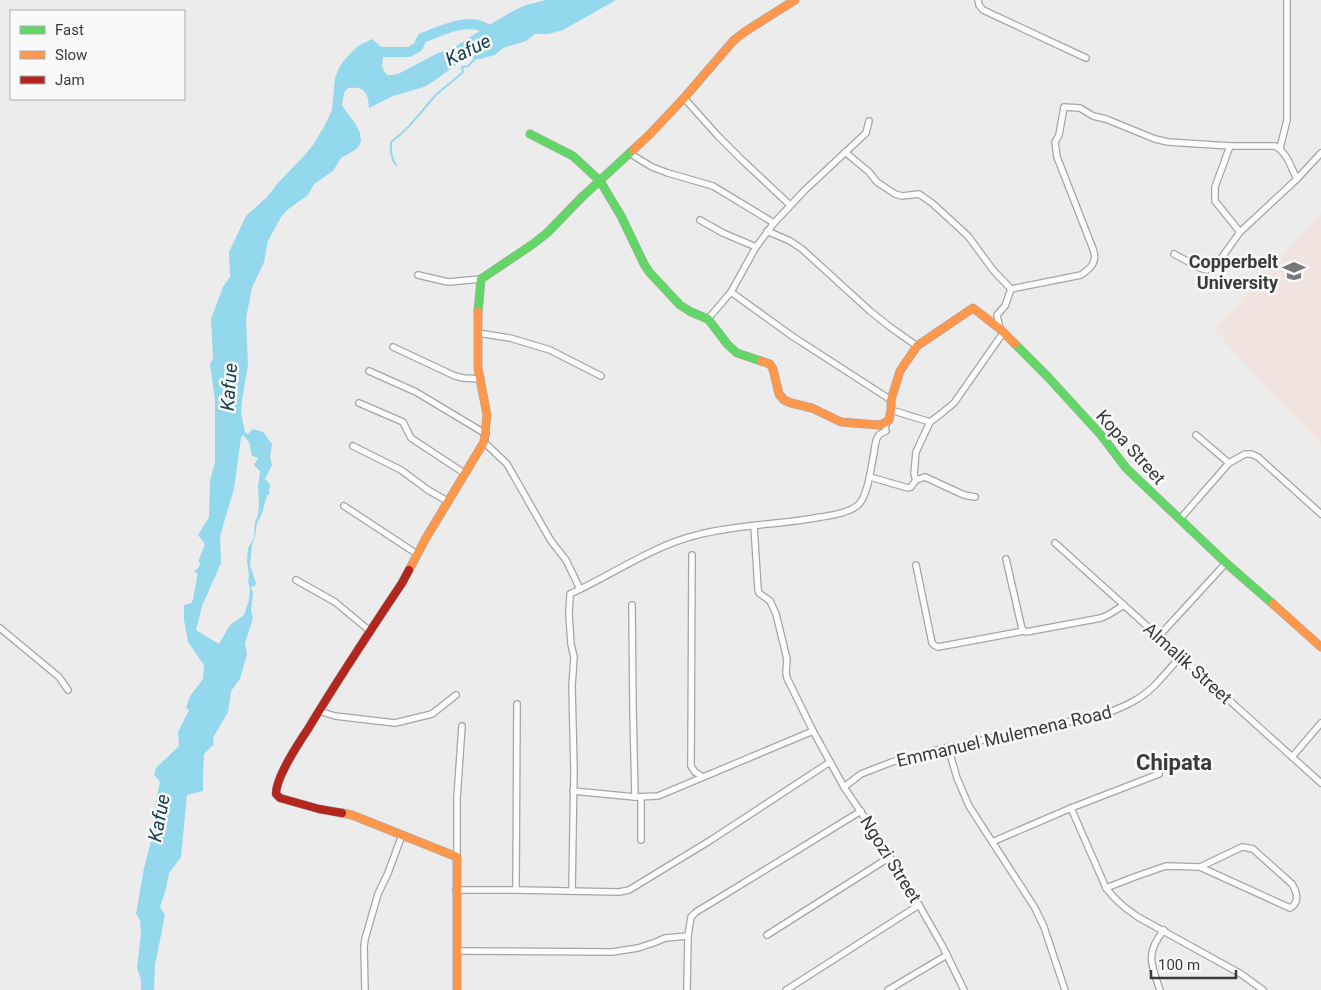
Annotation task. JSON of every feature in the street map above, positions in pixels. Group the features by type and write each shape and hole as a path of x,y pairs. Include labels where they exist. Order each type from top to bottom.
{"street":[{"path":"418,275 448,282 481,279 534,244 650,134 734,40 795,0"},
{"path":"978,0 983,10 1086,58"},
{"path":"1280,148 1287,120 1287,0"},
{"path":"684,98 718,136 790,205"},
{"path":"1011,289 1081,275 1089,270 1094,263 1096,256 1094,249 1055,148 1064,106 1080,108 1093,116 1168,142 1230,146 1275,146 1284,152 1297,179"},
{"path":"708,319 731,292 767,231 790,205 866,133 869,121"},
{"path":"530,134 573,156 600,181 621,216 650,273 680,305 708,319 728,345 738,353 770,364 779,394 784,400 812,408 841,422 878,425 888,420"},
{"path":"1230,146 1215,188 1215,201 1240,232"},
{"path":"845,152 863,166 877,182 895,194 902,196 919,194 932,203 968,236 993,270 1011,289"},
{"path":"629,153 668,173 713,186 774,223"},
{"path":"1174,254 1200,268 1208,270 1220,260 1240,232 1297,179 1321,153"},
{"path":"700,220 723,233 756,247"},
{"path":"572,891 572,686 574,658 571,644 570,594 668,545 696,535 721,530 812,519 848,511 858,506 870,477 871,461 878,436 886,431 885,426 891,410 891,400 900,371 917,346 870,311 802,249 790,241 767,231"},
{"path":"457,857 352,815 305,806 280,798 276,794 276,789 283,770 343,671 402,583 447,501 485,438 487,415 478,354 481,279"},
{"path":"916,480 914,467 916,452 930,422 954,403 1001,331 997,315 1005,306 1011,289"},
{"path":"731,292 792,336 891,400"},
{"name":"Kopa Street","path":"917,346 973,308 1001,331 1070,400 1101,435 1126,468 1226,563 1321,647"},
{"path":"478,333 510,338 550,350 601,376"},
{"path":"393,347 455,376 481,379"},
{"path":"369,371 416,392 485,438 507,464 551,541 566,560 580,590"},
{"path":"359,404 403,422 411,438 464,473"},
{"path":"891,410 930,422"},
{"path":"1196,435 1230,463"},
{"path":"352,446 401,470 447,501"},
{"path":"1180,520 1230,463 1245,454 1258,457 1321,514"},
{"path":"870,477 908,488 916,480 925,477 964,495 975,497"},
{"path":"344,506 418,554"},
{"name":"Ngozi Street","path":"754,526 758,589 759,593 770,602 776,614 787,659 787,678 844,787 919,905 964,990"},
{"name":"Almalik Street","path":"1055,544 1321,783"},
{"path":"692,555 691,766 703,778"},
{"path":"1006,559 1024,631"},
{"path":"1159,636 1226,563"},
{"path":"916,565 932,643 938,647 1101,618 1124,605"},
{"path":"296,580 335,602 370,631"},
{"path":"632,605 632,681 641,840"},
{"path":"0,628 59,677 68,690"},
{"name":"Emmanuel Mulemena Road","path":"844,787 861,774 892,762 1105,714 1123,707 1153,687 1180,656"},
{"path":"319,711 335,716 395,723 432,714 456,695"},
{"path":"516,890 517,704"},
{"path":"1292,757 1321,723"},
{"path":"457,990 457,798 462,726"},
{"path":"573,791 638,797 658,796 813,730"},
{"path":"948,748 957,778 969,806 1035,908 1044,927 1065,990"},
{"path":"456,890 619,892 630,890 711,840 830,762"},
{"path":"992,842 1071,808 1158,774"},
{"path":"1071,808 1106,888 1114,899 1138,917 1241,974 1263,990"},
{"path":"687,990 688,936 691,917 696,912 861,811"},
{"path":"365,990 365,939 378,894 388,874 402,835"},
{"path":"1106,888 1166,866 1200,866 1242,847 1253,849 1292,884 1297,891 1297,901 1295,906 1290,908 1200,866"},
{"path":"767,935 890,857"},
{"path":"786,990 919,905"},
{"path":"1160,990 1152,968 1151,955 1156,940 1164,930"},
{"path":"457,952 612,952 638,948 665,938 688,936"},
{"path":"888,990 947,955"}],"shaded area":[{"name":"Copperbelt University","path":"1321,214 1321,444 1276,399 1214,329"}],"water":[{"path":"546,0 616,0 563,30 548,34 535,34 526,41 503,48 495,55 480,59 465,58 424,87 393,96 369,108 368,98 362,89 348,88 344,93 342,105 360,133 361,141 359,146 341,158 333,171 314,184 308,195 287,210 268,241 264,262 252,288 246,318 248,365 241,413 245,432 248,434 253,429 263,432 272,444 270,457 272,465 265,479 270,484 269,495 267,495 262,514 257,523 255,537 252,545 250,565 256,583 255,586 251,587 253,593 251,610 253,618 245,643 247,654 240,679 231,691 228,712 213,738 214,744 204,754 203,791 187,795 181,857 169,873 160,907 165,915 155,965 154,990 141,990 141,980 137,968 141,934 140,920 136,914 144,868 156,822 155,805 160,782 154,775 156,768 179,746 178,732 189,710 186,708 190,696 203,679 204,665 188,642 184,620 184,605 191,603 202,584 201,576 194,571 200,567 200,562 198,562 205,544 198,535 209,517 210,481 215,462 215,400 210,365 213,358 211,319 223,287 230,277 229,252 246,216 267,197 313,145 332,110 335,78 340,66 358,46 372,39 384,49 382,66 384,71 387,75 398,74 438,53 453,48 494,22 526,5","holes":["243,435 249,442 252,456 258,458 254,465 260,471 258,515 255,522 254,538 248,548 249,600 244,615 230,625 219,644 196,630 202,606 221,563 220,536 234,489"]}],"waterway":[{"path":"373,55 377,52 409,52 418,47 422,38 460,25 475,24 496,35"},
{"path":"396,165 391,154 391,142 408,127 436,94 463,72 462,67 468,66 477,57"},
{"name":"Kafue","path":"197,605 204,567"}],"traffic: fast":[{"path":"530,134 573,156 600,181 621,216 644,264 680,305 708,319 728,345 737,353 761,361"},
{"path":"478,312 481,279 547,233 582,197 633,150"},
{"path":"1015,344 1101,435 1126,468 1226,563 1273,604"}],"traffic: slow":[{"path":"633,150 684,98 734,40 795,0"},
{"path":"761,361 770,364 773,369 779,394 784,400 812,408 841,422 878,425 889,420 891,400 900,371 917,346 973,308 1000,329 1015,344"},
{"path":"409,570 426,538 484,442 487,415 478,368 478,312"},
{"path":"1273,604 1321,647"},
{"path":"342,813 352,815 457,857 457,990"}],"traffic: jam":[{"path":"342,813 319,809 280,798 276,794 277,787 283,770 293,752 409,570"}],"place":[{"name":"Copperbelt University","path":"1294,271"}],"district":[{"name":"Chipata","path":"1174,762"}]}
